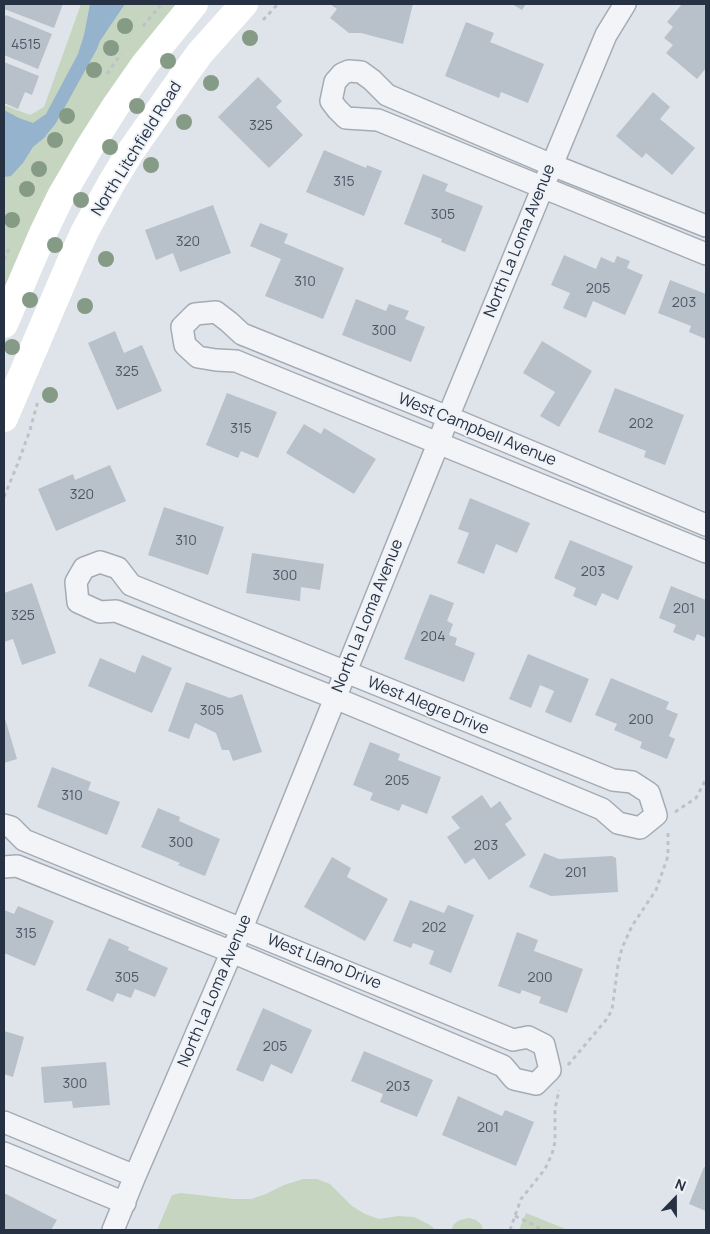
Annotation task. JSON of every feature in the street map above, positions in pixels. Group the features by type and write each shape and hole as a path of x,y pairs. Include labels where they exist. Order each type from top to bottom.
{"main road":[{"path":"4,324 44,230 89,148 115,106 145,64 194,4"},
{"name":"North Litchfield Road","path":"4,418 85,231 112,182 200,53 252,14"}],"street":[{"name":"North La Loma Avenue","path":"113,1230 242,928 448,417 606,35 625,4"},
{"path":"706,226 552,165 387,95 361,72 349,71 342,74 335,82 331,101 346,118 378,120 706,254"},
{"path":"417,136 427,112"},
{"name":"West Campbell Avenue","path":"706,525 448,417 242,334 216,312 195,314 182,327 185,345 198,357 236,361 706,552"},
{"path":"308,390 317,365"},
{"path":"626,519 636,496"},
{"name":"West Alegre Drive","path":"100,562 118,568 131,585 345,672 613,780 632,782 649,793 662,817 640,828 618,823 602,809 335,698 116,611 100,612 78,602 76,582 84,568 100,562"},
{"path":"200,645 210,617"},
{"name":"West Alegre Drive","path":"497,766 508,738"},
{"name":"West Llano Drive","path":"4,825 11,827 24,840 513,1040 528,1037 544,1045 558,1069 536,1084 514,1079 503,1066 232,952 17,866 4,867"},
{"path":"96,898 105,872"},
{"path":"394,1020 404,995"},
{"path":"5,1127 135,1176"},
{"path":"4,1153 125,1203"}],"path":[{"path":"252,14 278,4"},
{"path":"4,497 30,430 40,396"},
{"path":"510,1230 521,1200 545,1169 552,1154 555,1142 558,1069 606,1020 612,1010 622,948 632,926 656,890 668,856 662,817 681,809 696,798 706,779"},
{"path":"515,1216 541,1230"}],"green space":[{"path":"81,4 180,4 4,302 4,105 30,115 44,107"},
{"path":"303,1179 317,1179 330,1184 352,1206 365,1214 379,1219 398,1216 414,1217 436,1230 157,1230 172,1195 181,1193 233,1199 251,1199"},
{"path":"526,1213 568,1230 519,1230"},
{"path":"469,1218 481,1224 483,1230 451,1230 454,1224 460,1220"}],"water":[{"path":"90,4 125,4 100,41 56,123 44,138 33,147 23,163 11,176 4,177 4,110 33,123 46,114 78,54"}],"building":[{"path":"4,4 63,4 54,28 4,9"},
{"path":"330,4 413,4 403,44 361,33 349,33 330,18 337,9"},
{"path":"512,4 526,4 522,10"},
{"path":"682,4 703,4 706,7 706,68 697,79 666,53 673,45 664,38 673,27 667,22"},
{"path":"6,15 52,34 38,69 4,55 4,19"},
{"path":"466,22 494,33 490,42 544,64 528,103 501,92 499,98 445,76"},
{"path":"4,62 39,76 32,95 25,92 18,109 4,103"},
{"path":"258,77 282,101 276,107 303,135 269,168 218,117"},
{"path":"653,92 670,107 660,119 695,148 672,175 646,153 642,158 616,136"},
{"path":"324,150 366,168 367,165 382,171 364,216 306,192"},
{"path":"423,174 448,184 445,191 483,206 465,252 441,242 442,239 404,224"},
{"path":"213,205 231,253 180,272 173,253 156,260 145,230"},
{"path":"260,223 288,234 284,243 344,268 323,319 265,296 281,259 250,246"},
{"path":"564,255 596,269 601,257 614,263 617,256 630,261 627,268 643,275 625,315 593,301 586,318 563,308 570,293 551,285"},
{"path":"670,280 706,294 706,339 689,332 691,326 658,313"},
{"path":"356,299 386,311 389,304 409,311 405,319 425,327 411,362 342,335"},
{"path":"115,331 124,353 142,345 162,391 117,410 88,343"},
{"path":"542,341 592,371 559,427 540,416 555,392 523,373"},
{"path":"615,388 684,415 665,465 644,457 646,451 598,432"},
{"path":"227,393 277,412 258,458 241,451 238,458 206,445"},
{"path":"304,424 321,434 324,428 376,459 354,494 286,453"},
{"path":"110,465 126,501 56,531 38,489 73,474 75,480"},
{"path":"470,498 530,523 517,553 496,544 484,574 457,563 469,533 458,529"},
{"path":"164,507 224,527 208,575 148,555"},
{"path":"570,540 633,566 618,600 602,593 596,606 573,596 576,588 554,578"},
{"path":"252,553 324,564 320,590 301,587 300,601 246,593"},
{"path":"32,583 56,653 22,665 13,639 4,642 4,593"},
{"path":"671,586 706,600 706,638 697,634 694,641 673,632 676,625 659,618"},
{"path":"430,594 454,603 447,621 453,624 449,635 457,638 455,645 475,653 464,682 404,659"},
{"path":"528,654 589,679 571,723 545,712 554,691 540,685 531,708 509,699"},
{"path":"142,655 172,668 152,713 88,686 100,658 135,673"},
{"path":"611,678 669,702 666,709 678,714 669,736 675,739 667,759 640,748 642,742 614,730 617,724 595,715"},
{"path":"186,682 230,698 242,694 262,752 233,761 229,750 222,750 216,733 195,723 189,739 168,731"},
{"path":"4,715 17,759 4,763"},
{"path":"370,742 400,754 398,760 441,777 427,814 402,804 399,811 370,800 373,793 353,785"},
{"path":"52,767 91,782 88,790 120,802 107,835 37,807"},
{"path":"482,795 491,808 500,801 512,819 505,824 526,855 489,880 474,858 465,864 447,837 460,828 451,817"},
{"path":"158,808 180,817 179,821 220,839 205,876 178,865 180,863 141,847"},
{"path":"544,853 559,859 612,856 616,858 618,892 551,896 529,887"},
{"path":"332,857 351,868 347,877 388,899 365,941 304,907"},
{"path":"410,900 444,913 448,905 474,915 451,973 429,964 434,951 413,943 411,948 393,941"},
{"path":"18,906 54,921 35,966 4,953 4,910 14,914"},
{"path":"517,932 538,940 534,951 583,969 567,1013 539,1003 541,997 522,990 520,994 498,986"},
{"path":"109,938 129,947 128,950 168,968 155,997 135,989 131,998 117,993 113,1002 86,990"},
{"path":"263,1008 312,1030 292,1074 271,1064 263,1082 236,1070"},
{"path":"4,1031 24,1037 13,1077 4,1074"},
{"path":"364,1051 433,1080 417,1117 380,1102 383,1094 351,1081"},
{"path":"106,1062 110,1105 73,1108 72,1101 44,1103 41,1067"},
{"path":"458,1096 502,1116 505,1110 534,1122 516,1166 442,1135"},
{"path":"704,1167 706,1168 706,1211 689,1204"},
{"path":"4,1193 57,1220 51,1230 4,1230"}]}
